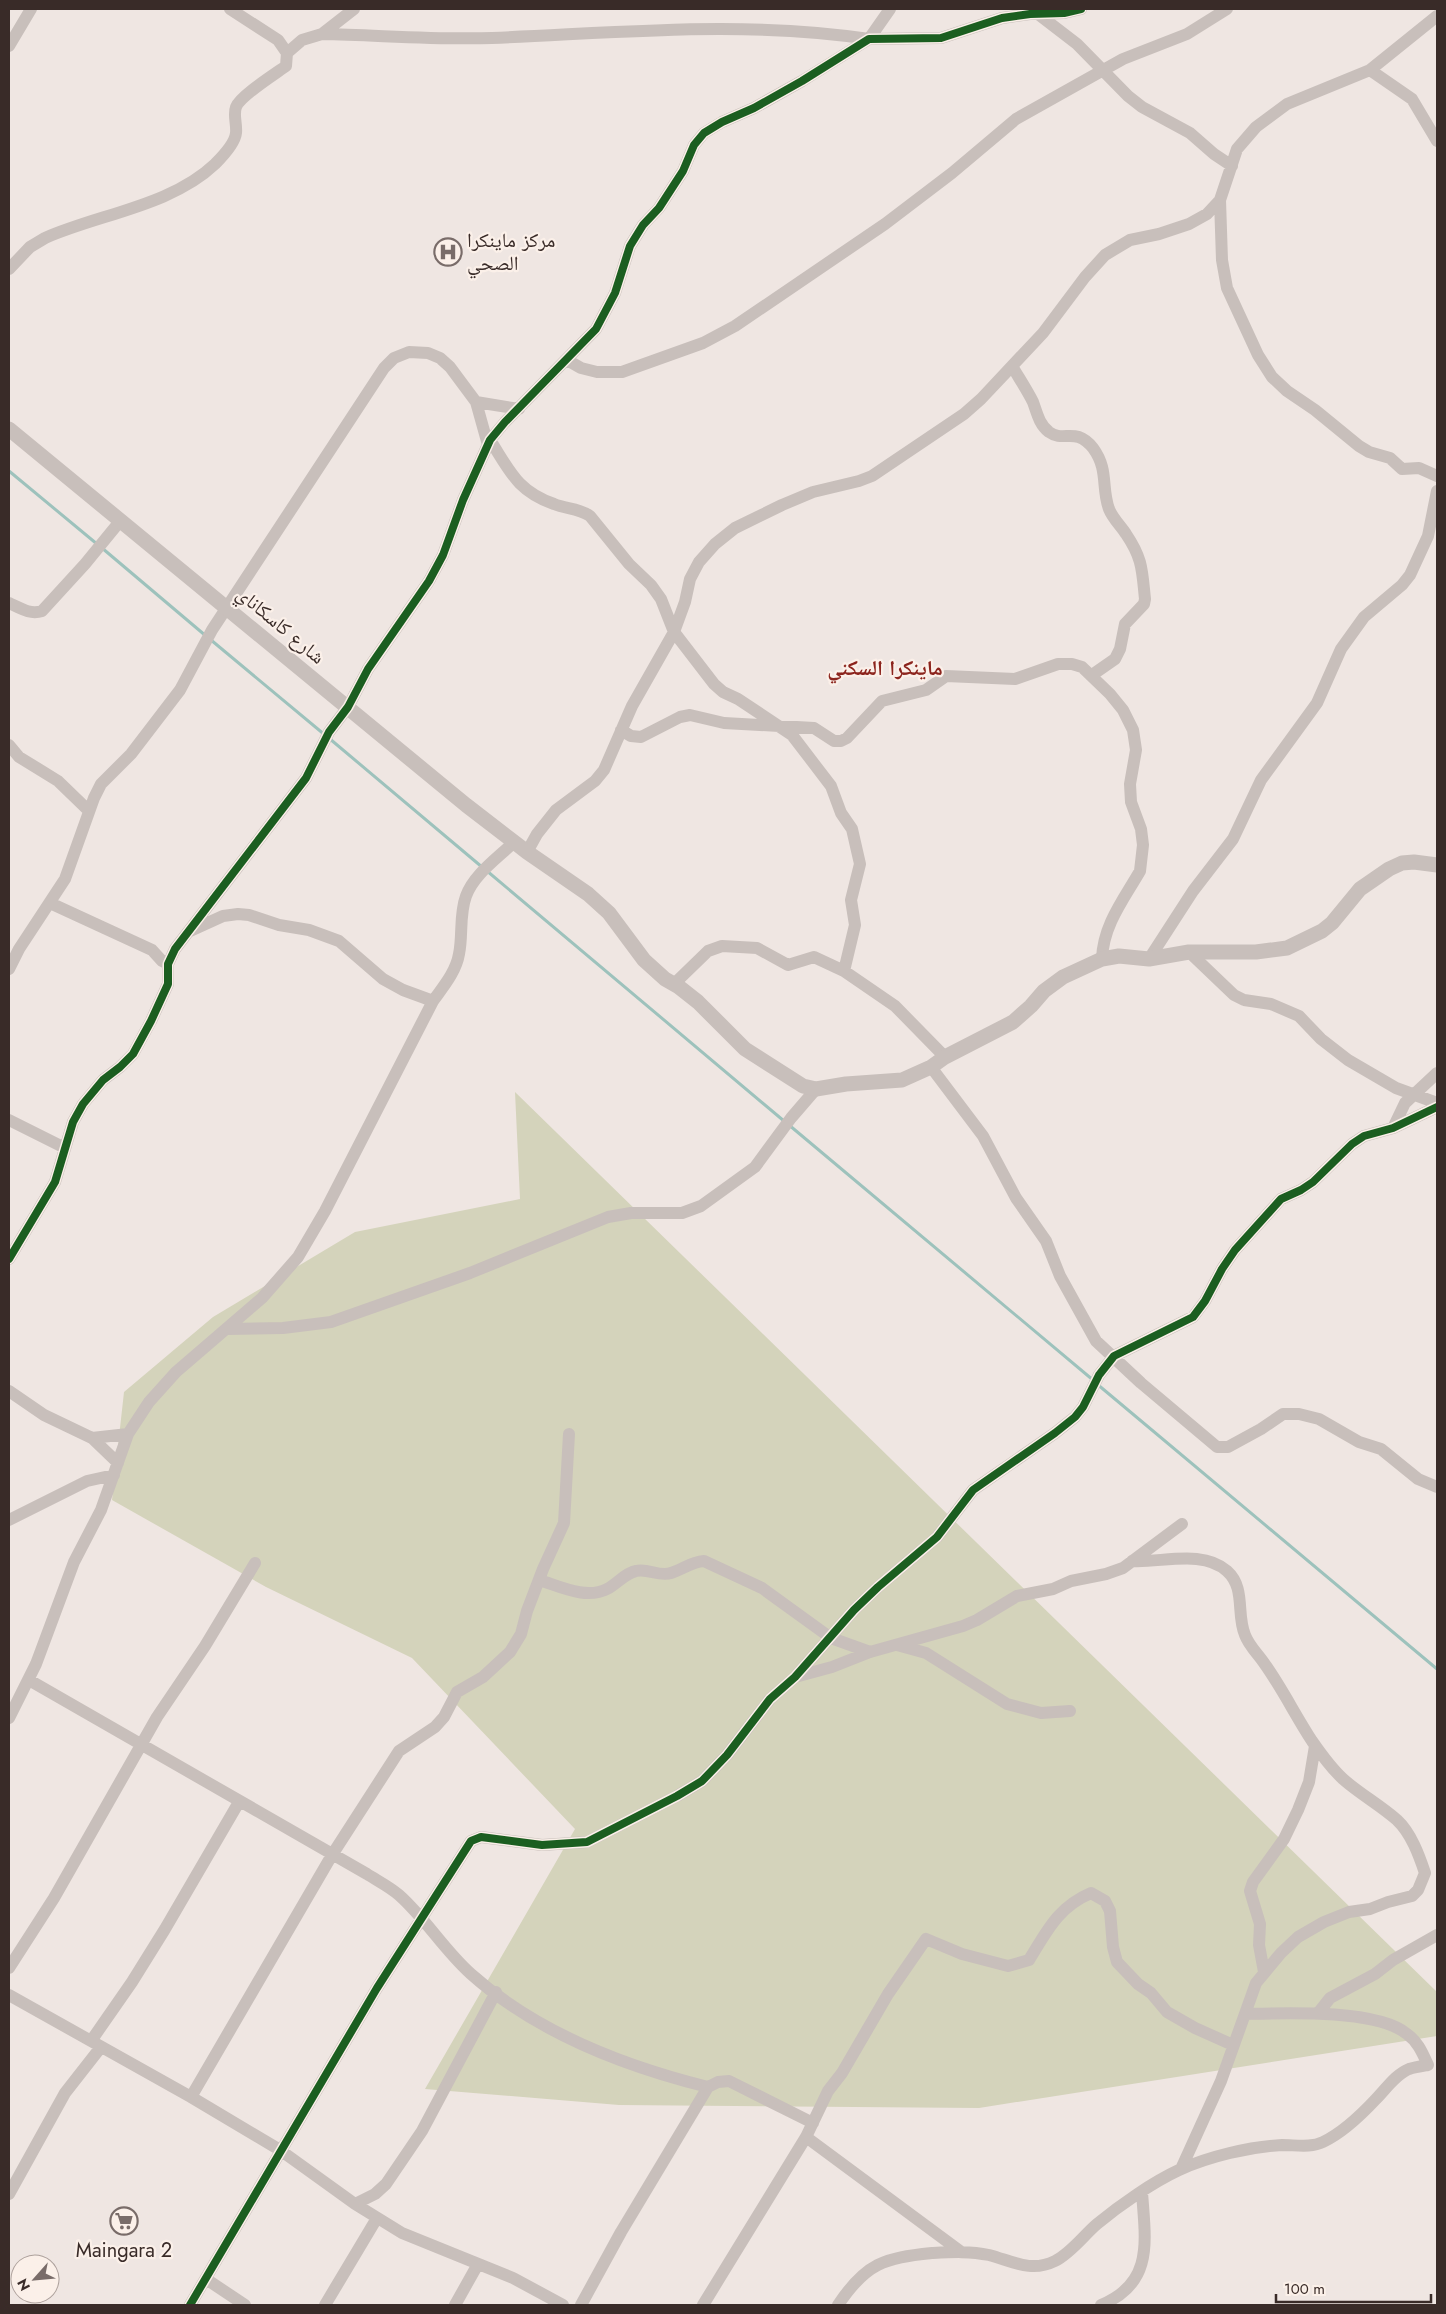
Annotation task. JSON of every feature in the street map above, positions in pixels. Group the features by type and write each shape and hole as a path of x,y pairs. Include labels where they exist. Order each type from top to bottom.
{"street":[{"path":"9,46 31,9"},
{"path":"9,269 30,247 45,238 172,193 203,175 228,149 237,135 236,108 238,103 286,66 287,53 278,40 230,9"},
{"path":"322,34 354,9"},
{"path":"9,1259 55,1182 74,1122 93,1090 133,1054 168,984 168,964 174,949 306,778 329,732 348,707 368,669 429,580 443,555 463,500 489,442 504,422 519,409 596,329 615,293 630,246 643,225 659,208 683,171 694,145 704,133 722,122 754,108 802,81 869,39 890,9"},
{"path":"287,53 302,40 322,34 489,38 717,28 823,32 869,39 941,38 989,21 1038,14 1064,13 1081,9"},
{"path":"567,360 581,368 597,372 622,372 703,342 735,326 900,214 1016,119 1123,59 1187,34 1227,9"},
{"path":"1038,14 1077,44 1142,108 1190,133 1214,154 1232,166"},
{"path":"1437,16 1370,70 1287,104 1256,127 1238,149 1220,200 1222,260 1227,288 1249,338 1272,377 1359,446 1369,452 1390,458 1402,469 1420,468 1437,476"},
{"path":"1370,70 1412,99 1437,142"},
{"path":"527,852 537,834 556,810 594,782 604,770 632,706 674,632 690,579 699,562 715,544 735,528 813,492 860,481 872,476 964,414 1043,333 1085,277 1105,255 1130,240 1159,234 1189,224 1207,214 1220,200"},
{"path":"9,969 19,949 65,879 89,811 101,784 131,754 180,690 212,630 384,368 394,358 409,352 428,354 440,358 450,367 476,402 489,442 515,480 528,491 557,505 583,511 590,516 629,564 651,585 661,599 674,632 714,684 723,692 738,699 792,735 831,786 855,841 860,864 851,900 855,925 844,971"},
{"path":"1012,366 1032,402 1040,422 1049,432 1056,435 1075,435 1084,438 1101,461 1104,470 1106,499 1110,511 1126,534 1142,563 1144,604 1125,624 1120,649 1115,659 1092,675"},
{"path":"476,402 519,409"},
{"name":"شارع كاسكاناي","path":"9,429 514,842 588,894 609,912 644,960 665,979 698,1002 745,1048 803,1086 816,1090"},
{"path":"1149,959 1192,891 1233,839 1261,780 1317,703 1341,648 1364,617 1402,586 1410,574 1428,536 1437,491"},
{"path":"9,603 35,614 42,611 85,564 120,520"},
{"path":"621,730 631,736 641,737 680,717 690,715 724,723 814,728 834,741 841,741 847,738 882,701 926,690 946,676 1015,679 1058,664 1072,664 1082,667 1092,675 1122,710 1133,730 1136,750 1130,784 1131,802 1143,845 1140,871 1106,929 1102,944 1102,959"},
{"path":"9,745 19,757 58,781 89,811"},
{"path":"9,1718 29,1680 50,1630 58,1602 74,1562 102,1510 128,1434 148,1402 176,1372 262,1298 298,1257 325,1211 433,1001 453,971 459,955 462,911 466,896 474,882 514,842"},
{"path":"226,1329 283,1328 331,1322 470,1273 608,1217 631,1214 682,1213 701,1206 755,1167 791,1118 816,1090 854,1084 902,1080 931,1067 1012,1022 1031,1006 1044,991 1063,977 1102,959 1119,956 1149,959 1189,952 1274,952 1287,948 1327,927 1360,889 1389,869 1414,862 1437,865"},
{"path":"50,903 152,950 162,961 168,964"},
{"path":"187,933 223,916 238,914 249,914 279,925 309,930 339,942 362,959 383,979 433,1001"},
{"path":"674,984 703,954 722,946 757,948 788,965 814,957 844,971 895,1006 946,1057"},
{"path":"152,950 174,949"},
{"path":"1189,952 1234,995 1244,1000 1271,1004 1299,1016 1336,1052 1390,1085 1437,1105"},
{"path":"931,1067 983,1136 1016,1198 1046,1240 1060,1276 1096,1341 1141,1383 1216,1447 1228,1447 1261,1429 1282,1414 1299,1414 1320,1419 1359,1442 1381,1449 1418,1479 1437,1487"},
{"path":"1392,1128 1405,1104 1437,1073"},
{"path":"190,2305 377,1988 470,1841 474,1838 554,1845 581,1844 598,1838 702,1781 727,1755 770,1699 795,1677 878,1587 937,1537 973,1490 1056,1433 1075,1416 1083,1407 1099,1375 1114,1356 1193,1317 1205,1302 1222,1269 1235,1250 1281,1199 1313,1182 1343,1152 1364,1136 1392,1128 1437,1105"},
{"path":"9,1120 65,1148"},
{"path":"9,1391 44,1415 92,1438 116,1469"},
{"path":"92,1438 128,1434"},
{"path":"191,2097 332,1855 399,1751 434,1727 444,1717 457,1692 483,1677 510,1652 520,1634 538,1580 564,1523 570,1434"},
{"path":"9,1520 87,1481 116,1469"},
{"path":"795,1677 832,1667 870,1652 977,1620 1016,1596 1053,1589 1080,1579 1106,1574 1122,1568 1182,1524"},
{"path":"1132,1561 1150,1562 1194,1559 1215,1563 1228,1571 1236,1582 1239,1594 1240,1618 1245,1636 1264,1663 1315,1746 1343,1779 1398,1821 1412,1842 1425,1873 1437,1880"},
{"path":"538,1580 582,1592 595,1593 604,1590 634,1571 661,1574 671,1573 695,1562 704,1561 762,1588 831,1638 870,1652"},
{"path":"9,1968 54,1898 157,1717 205,1646 255,1563"},
{"path":"897,1645 926,1653 1007,1704 1041,1712 1070,1711"},
{"path":"29,1680 398,1894 422,1919 444,1948 472,1975 518,2009 586,2048 626,2064 708,2087"},
{"path":"1264,1972 1259,1945 1260,1924 1250,1891 1253,1882 1284,1839 1298,1810 1309,1782 1315,1746"},
{"path":"9,2194 65,2094 240,1802"},
{"path":"1181,2169 1221,2081 1232,2045 1246,2014 1256,1983 1264,1972 1298,1937 1324,1922 1349,1912 1370,1909 1412,1896 1418,1890 1425,1873"},
{"path":"704,2305 806,2137 828,2091 842,2073 861,2037 926,1939 962,1954 1008,1966 1029,1960 1053,1920 1074,1900 1091,1893 1105,1901 1110,1912 1113,1947 1117,1962 1138,1984 1151,1993 1167,2012 1195,2028 1232,2045"},
{"path":"1319,2012 1330,1998 1376,1974 1393,1960 1437,1935"},
{"path":"355,2204 375,2194 386,2184 417,2139 496,1992"},
{"path":"9,1995 191,2097 280,2150 377,2218 411,2237 513,2278 563,2305"},
{"path":"838,2305 859,2278 877,2265 897,2256 960,2251 1036,2267 1055,2261 1099,2222 1142,2192 1181,2169 1238,2152 1282,2145 1304,2146 1323,2143 1376,2100 1394,2079 1408,2069 1428,2065 1419,2046 1405,2032 1381,2022 1319,2012 1246,2014"},
{"path":"581,2305 621,2232 708,2087 718,2082 729,2081 813,2123"},
{"path":"806,2137 960,2251"},
{"path":"1101,2305 1125,2292 1145,2253 1142,2192"},
{"path":"325,2305 377,2218"},
{"path":"455,2305 478,2264"},
{"path":"206,2279 245,2305"}],"green space":[{"path":"515,1092 1437,1992 1437,2036 979,2108 619,2105 425,2089 575,1829 412,1658 266,1587 112,1500 124,1392 213,1317 355,1232 520,1199"}],"waterway":[{"path":"9,471 97,544"},
{"path":"102,548 206,636"},
{"path":"211,640 325,735"},
{"path":"330,739 482,867"},
{"path":"487,871 784,1121"},
{"path":"789,1125 1093,1380"},
{"path":"1097,1384 1437,1669"}],"cycle path":[{"path":"9,1259 55,1182 73,1122 83,1104 103,1080 133,1054 151,1021 168,984 168,964 175,949 306,778 329,732 348,707 368,669 429,581 443,555 463,500 490,440 505,422 596,329 615,293 630,246 643,225 659,208 683,171 694,145 704,133 802,81 869,39 941,38 1002,18 1030,14 1064,13 1081,9"},
{"path":"190,2305 377,1988 471,1841 481,1837 542,1845 587,1842 677,1796 702,1781 727,1755 770,1699 795,1677 854,1610 937,1537 973,1490 1075,1417 1083,1407 1099,1375 1114,1356 1193,1317 1205,1301 1222,1269 1235,1250 1281,1199 1313,1182 1352,1144 1364,1136 1393,1128 1437,1107"}],"place":[{"name":"مركز ماينكرا الصحي","path":"448,252"},
{"name":"Maingara 2","path":"124,2221"}],"district":[{"name":"ماينكرا السكني","path":"885,668"}]}
